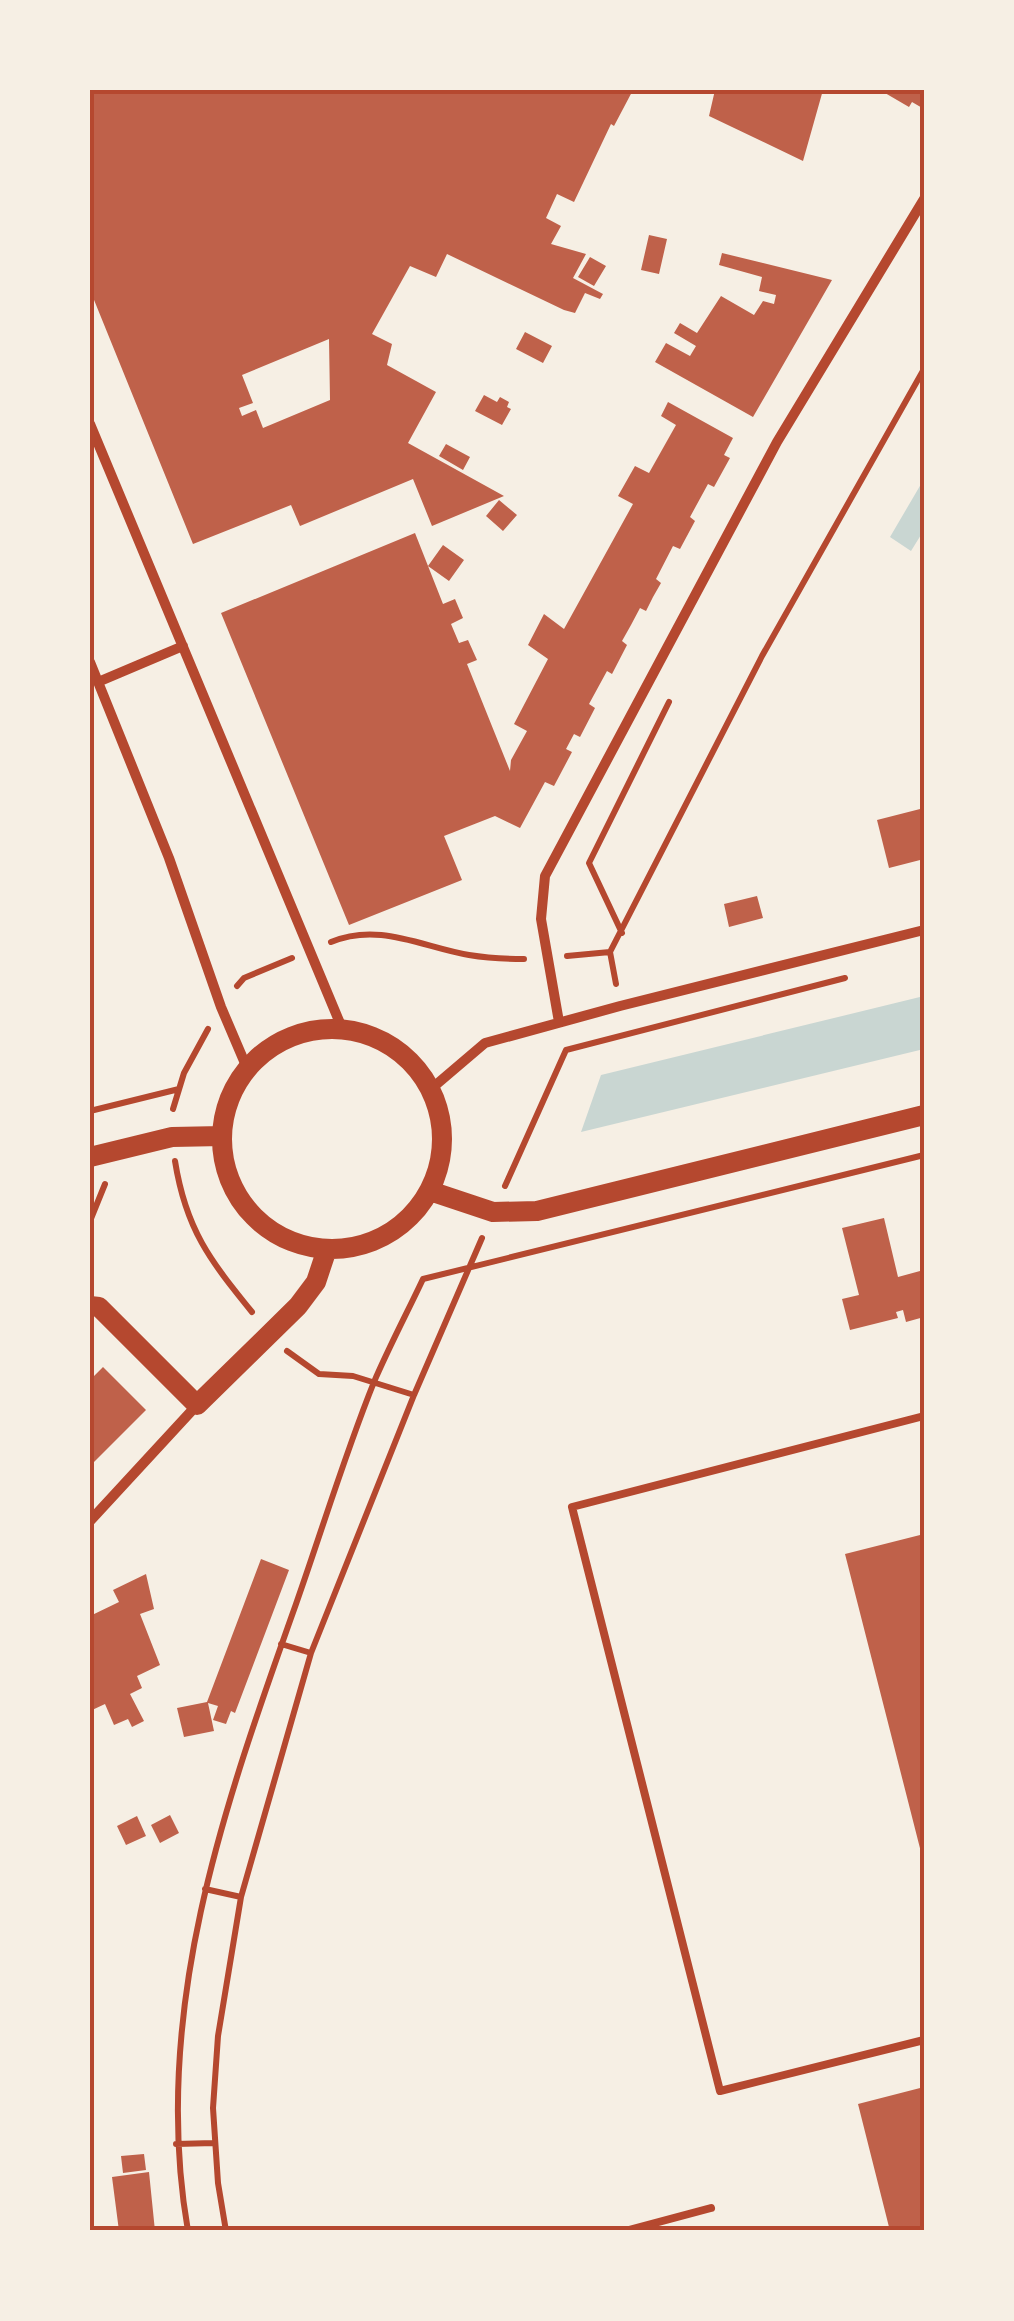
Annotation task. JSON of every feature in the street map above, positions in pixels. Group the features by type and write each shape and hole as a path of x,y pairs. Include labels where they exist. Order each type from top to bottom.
{"main road":[{"path":"342,1028 380,1038 411,1062 431,1089 441,1122 441,1158 430,1191 411,1216 387,1235 358,1246 327,1249 294,1242 264,1226 241,1200 226,1170 222,1136 229,1100 247,1068 274,1044 306,1031 342,1028"},
{"path":"430,1191 493,1212 537,1211 924,1115"},
{"path":"90,1157 172,1137 222,1136"},
{"path":"90,1306 98,1308 197,1405 298,1306 316,1282 327,1249"}],"street":[{"path":"559,1022 542,919 545,876 777,442 924,198"},
{"path":"90,424 342,1028"},
{"path":"98,682 183,646"},
{"path":"90,662 247,1068"},
{"path":"431,1089 485,1043 924,930"},
{"path":"90,1521 197,1405"}],"lane":[{"path":"924,1416 572,1507 720,2091 924,2040"},
{"path":"624,2231 712,2208"}],"path":[{"path":"309,950 342,937 388,933 469,955 520,960 610,952 762,656 924,369"},
{"path":"622,932 589,862 674,692"},
{"path":"226,2231 214,2143 218,2036 241,1897 311,1654 414,1395 566,1050 853,976"},
{"path":"90,1111 180,1088"},
{"path":"172,1137 180,1196 200,1244 269,1334 302,1365 319,1374 374,1382 414,1395"},
{"path":"188,2231 176,2144 190,1953 205,1889 281,1644 374,1382 423,1279 924,1154"},
{"path":"281,1644 311,1654"},
{"path":"205,1889 241,1897"},
{"path":"176,2144 214,2143"}],"shaded area":[{"path":"924,479 924,530 911,551 890,537"},
{"path":"924,996 924,1049 581,1132 601,1075"}],"building":[{"path":"90,90 633,90 614,126 611,124 574,202 557,194 546,218 561,226 551,244 586,254 573,278 603,294 600,299 585,293 575,313 564,310 447,254 436,277 410,266 372,334 392,344 387,365 436,392 408,443 504,496 432,526 413,479 300,526 291,505 193,544 90,290","holes":["329,339 330,400 263,428 256,410 242,416 239,408 253,403 242,375"]},
{"path":"715,90 823,90 803,161 709,116"},
{"path":"924,90 924,109 912,102 909,107 885,93"},
{"path":"649,235 667,239 659,274 641,270"},
{"path":"722,253 832,280 753,417 655,362 666,343 690,356 696,346 674,333 680,323 697,333 721,296 754,315 763,301 774,304 776,295 759,291 762,277 719,265"},
{"path":"590,257 606,266 594,286 578,277"},
{"path":"525,332 552,346 543,363 516,349"},
{"path":"484,395 497,402 500,397 509,402 507,407 511,409 502,425 475,411"},
{"path":"668,402 733,438 724,455 730,458 714,487 708,484 690,517 695,521 680,549 673,546 656,579 661,583 646,611 640,608 622,641 627,645 612,674 607,671 589,704 595,708 580,737 574,734 566,749 572,752 554,786 545,782 520,828 495,816 444,836 462,880 349,925 221,613 415,533 443,604 455,599 463,618 451,624 459,643 468,640 477,660 467,664 510,771 511,760 527,731 514,724 548,659 528,645 544,614 564,629 633,504 618,496 635,466 649,473 676,425 661,416"},
{"path":"446,444 470,457 463,470 439,456"},
{"path":"499,500 517,515 503,531 486,516"},
{"path":"443,545 464,560 449,581 428,566"},
{"path":"924,808 924,859 889,868 877,820"},
{"path":"757,896 763,918 729,927 724,904"},
{"path":"884,1218 898,1277 920,1271 924,1317 906,1322 903,1310 896,1312 898,1318 850,1330 842,1299 859,1295 842,1228"},
{"path":"103,1367 146,1410 90,1466 90,1380"},
{"path":"924,1534 924,1859 923,1860 845,1554"},
{"path":"261,1559 289,1570 235,1713 231,1711 226,1724 213,1720 218,1706 208,1703 214,1731 184,1737 177,1708 207,1702"},
{"path":"146,1574 154,1609 140,1614 160,1665 137,1676 142,1688 130,1694 144,1721 132,1727 128,1719 114,1725 105,1704 90,1711 90,1616 119,1602 113,1590"},
{"path":"170,1815 179,1833 160,1843 151,1825"},
{"path":"137,1816 146,1836 126,1845 117,1826"},
{"path":"924,2087 924,2231 890,2231 858,2104"},
{"path":"144,2154 146,2170 123,2173 121,2156"},
{"path":"149,2172 155,2231 119,2231 112,2177"}]}
